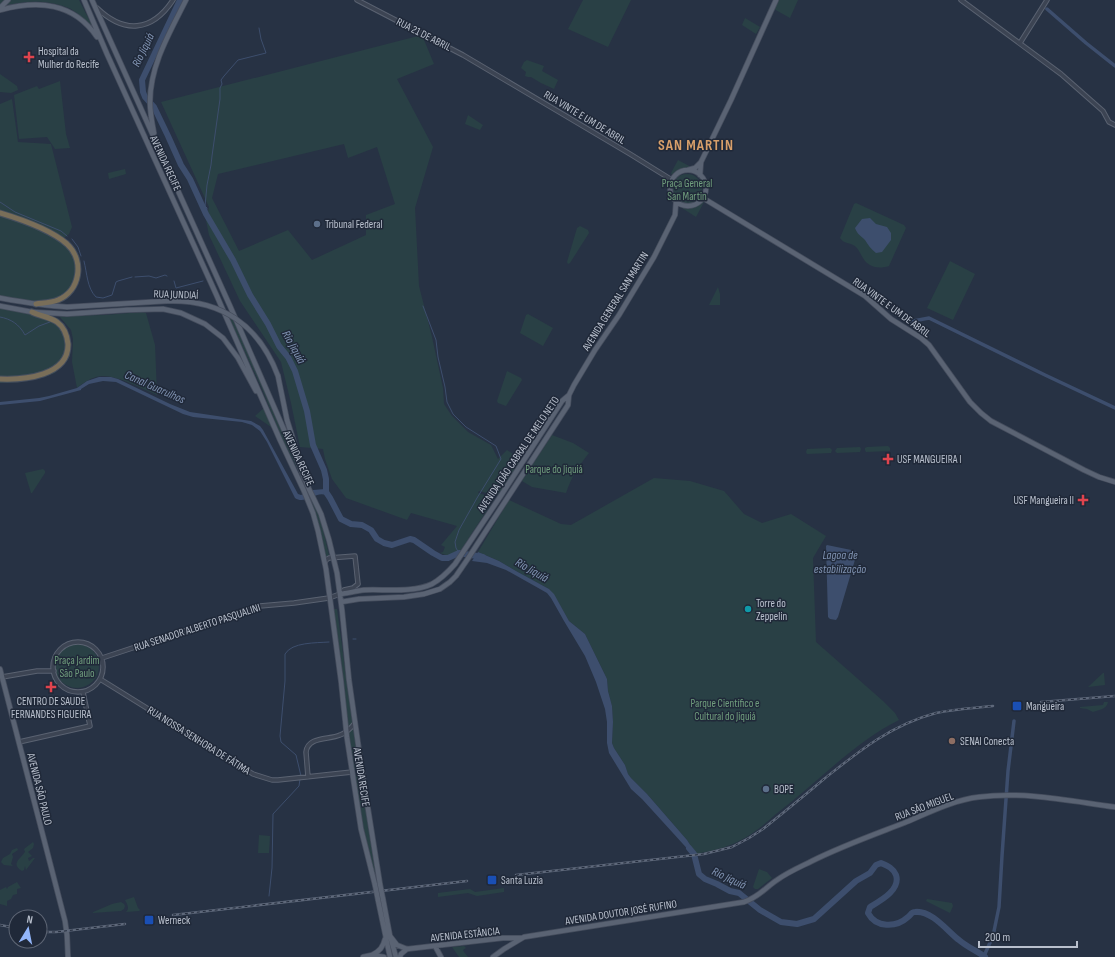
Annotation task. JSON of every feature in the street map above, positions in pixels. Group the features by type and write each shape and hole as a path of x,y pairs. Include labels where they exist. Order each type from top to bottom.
{"highway":[{"path":"0,213 33,225 54,236 69,246 77,259 79,269 76,283 68,294 55,302 36,304"},
{"path":"0,379 20,378 46,373 56,368 65,358 68,343 62,327 53,320 32,312"}],"main road":[{"path":"0,9 8,0"},
{"name":"AVENIDA RECIFE","path":"83,0 264,402 307,490"},
{"name":"AVENIDA RECIFE","path":"92,0 298,462 311,500 325,565 361,830 377,885 388,937 390,957"},
{"path":"155,140 150,103 153,76 165,42 186,0"},
{"path":"688,170 700,175 706,186 703,198 697,204 686,206 676,202 671,195 670,187 672,180 677,174 684,171 695,168 701,162 776,0"},
{"path":"0,9 29,2 60,7 71,12 86,24 104,48"},
{"path":"700,175 701,162"},
{"name":"RUA VINTE E UM DE ABRIL","path":"703,198 865,296 891,319 921,338 929,345 970,402 991,421 1084,470 1115,482"},
{"name":"AVENIDA GENERAL SAN MARTIN","path":"675,215 676,202"},
{"name":"AVENIDA GENERAL SAN MARTIN","path":"569,395 595,350 619,315 654,257 675,215 681,208 686,206"},
{"name":"RUA JUNDIAÍ","path":"0,298 54,307 188,301 205,304 222,310 252,331 269,355 278,376 287,420 297,452 298,462"},
{"name":"RUA JUNDIAÍ","path":"0,306 32,312 67,314 163,309 181,313 204,324 222,338 238,358 256,392 264,402"},
{"name":"AVENIDA JOÃO CABRAL DE MELO NETO","path":"340,594 369,590 410,589 425,586 441,578 455,564 500,498 562,401 569,395"},
{"name":"AVENIDA JOÃO CABRAL DE MELO NETO","path":"341,602 359,599 404,597 424,594 440,589 456,576 568,405 569,395"},
{"name":"AVENIDA RECIFE","path":"311,500 321,514 329,540 340,594 349,680 377,885"},
{"name":"AVENIDA SÃO PAULO","path":"0,669 62,913 67,935 68,957"},
{"name":"RUA SÃO MIGUEL","path":"755,897 786,874 849,844 954,803 979,797 1007,796 1047,798 1115,807"},
{"name":"AVENIDA DOUTOR JOSÉ RUFINO","path":"493,957 524,938 744,902 755,897"},
{"path":"363,957 378,952 388,937 407,949 401,954 400,957"},
{"name":"AVENIDA RECIFE","path":"388,937 396,957"},
{"name":"AVENIDA ESTÂNCIA","path":"407,949 503,938 524,938"},
{"path":"435,946 441,957"},
{"path":"372,955 384,957"}],"street":[{"path":"95,6 104,16 115,22 126,26 141,26 161,14 172,0"},
{"name":"RUA 21 DE ABRIL","path":"357,0 490,70"},
{"path":"961,0 1061,74 1103,111 1109,122 1115,125"},
{"path":"1020,43 1047,0"},
{"name":"RUA VINTE E UM DE ABRIL","path":"490,70 672,180"},
{"path":"325,565 327,559 355,556 358,584 360,588 369,590"},
{"path":"340,594 342,591 353,588 358,584"},
{"name":"RUA SENADOR ALBERTO PASQUALINI","path":"102,658 260,606 329,598 340,594"},
{"path":"70,643 87,643 95,648 102,658 103,666 100,679 95,685 84,692 69,690 57,681 53,663 58,652 64,646 70,643"},
{"path":"2,676 37,671 54,671"},
{"name":"RUA NOSSA SENHORA DE FÁTIMA","path":"100,679 253,774 272,780 278,780 352,772"},
{"path":"0,693 6,692"},
{"path":"19,742 90,726 84,692"},
{"path":"307,777 306,749 310,743 338,736 347,731 355,723"}],"green space":[{"path":"0,0 79,0 93,27 80,15 63,6 48,2 24,2 8,5 5,2 0,6"},
{"path":"583,0 631,0 608,47 568,29"},
{"path":"778,0 798,0 790,18 774,9"},
{"path":"745,18 760,27 756,34 742,25"},
{"path":"422,35 434,64 397,79 433,147 415,208 419,286 443,388 444,404 452,416 468,432 491,445 498,459 507,450 521,459 498,496 479,491 478,493 495,498 461,550 449,556 440,553 443,552 445,547 441,545 457,526 411,513 407,520 346,498 332,479 323,449 300,447 281,362 240,301 209,235 206,220 209,207 161,102","holes":["344,144 348,158 377,147 395,204 366,215 366,235 312,260 288,230 239,251 212,198 218,174"]},
{"path":"527,60 544,66 542,71 558,80 554,89 531,77 525,76 526,72 521,68"},
{"path":"0,74 17,86 18,90 11,93 0,92"},
{"path":"60,81 66,134 70,148 55,149 47,137 19,139 14,95 37,86 39,89"},
{"path":"12,99 18,142 51,144 72,227 69,234 64,238 17,217 0,212 0,104"},
{"path":"468,115 483,125 480,130 465,124"},
{"path":"678,160 691,167 690,169 680,170 672,175 671,173"},
{"path":"125,169 126,174 109,179 108,173"},
{"name":"Praça General San Martin","path":"687,174 698,178 702,189 698,200 687,204 676,200 672,189 676,178"},
{"path":"703,201 704,202 696,217 682,208 693,208"},
{"path":"856,203 904,225 906,228 889,266 871,266 865,261 856,247 852,244 844,242 840,238 854,204"},
{"path":"0,213 54,236 58,241 69,246 79,259 78,273 68,294 46,303 0,299"},
{"path":"580,226 588,230 589,233 568,264 567,262 577,228"},
{"path":"950,261 975,274 953,320 927,308"},
{"path":"718,287 720,294 720,305 709,305"},
{"path":"0,305 43,313 59,319 66,336 66,342 65,350 55,373 28,380 0,383"},
{"path":"141,312 146,313 155,345 157,395 118,379 103,376 91,379 77,388 72,362 73,339 71,330 59,316 105,315"},
{"path":"528,314 553,328 543,346 520,333 526,315"},
{"path":"228,316 235,321 320,516 329,555 327,557 324,555 321,533 315,511 298,470 280,434 262,389"},
{"path":"507,371 521,378 522,380 506,406 498,403 497,401"},
{"path":"265,407 277,434 271,427 255,416"},
{"name":"Parque do Jiquiá","path":"552,435 573,443 589,453 576,472 566,493 532,487 522,481"},
{"path":"888,446 890,451 866,452 865,450 867,447"},
{"path":"860,447 860,452 837,453 835,451 837,448"},
{"path":"830,448 832,450 831,453 807,454 806,452 807,449"},
{"path":"43,469 45,473 31,493 25,473"},
{"name":"Parque Científico e Cultural do Jiquiá","path":"654,478 690,481 724,491 744,514 762,523 791,514 826,536 813,558 816,642 883,701 895,713 899,720 866,740 749,835 729,846 696,854 687,840 631,778 614,748 612,743 612,706 608,691 607,679 585,634 569,621 549,589 499,561 478,552 509,500 561,524 571,525"},
{"path":"333,609 337,609 359,770 354,770"},
{"name":"Praça Jardim São Paulo","path":"73,644 81,644 86,645 93,650 98,657 98,675 93,682 86,687 73,688 65,685 58,678 55,670 55,662 58,654 65,647"},
{"path":"1103,673 1105,685 1088,687"},
{"path":"1104,702 1108,702 1106,706 1093,712 1080,708 1103,705"},
{"path":"354,775 360,775 379,889 377,889 360,812"},
{"path":"259,835 270,836 269,853 258,853"},
{"path":"33,842 33,848 28,852 32,856 28,858 29,861 35,858 26,870 25,866 24,870 22,871 17,866 17,862 25,852 24,849"},
{"path":"17,848 18,850 12,854 13,857 11,864 13,866 4,865 1,862 3,858 10,854 12,850"},
{"path":"759,869 767,872 772,878 758,889 755,889 753,887"},
{"path":"17,882 21,888 17,889 17,894 13,895 11,899 7,901 7,906 0,904 0,890 6,887 7,889"},
{"path":"504,888 504,892 477,896 468,893 438,897 438,893 470,889 475,892"},
{"path":"134,897 140,910 126,912 128,908 125,900"},
{"path":"927,899 952,903 953,906 950,913 926,901"},
{"path":"121,902 125,906 121,911 91,913 112,904"},
{"path":"464,946 466,948 463,950 468,957 459,957 452,947"}],"water":[{"path":"870,218 876,224 887,227 891,233 891,240 882,252 876,253 855,228 862,219"},
{"path":"99,377 111,377 118,379 190,412 251,421 260,426 263,430 298,494 301,495 313,490 325,489 326,495 322,494 303,500 295,498 267,442 260,431 252,425 242,422 193,417 183,414 116,382 103,381 89,384 81,390 40,401 0,405 0,402 49,396 77,388 87,381"},
{"name":"Lagoa de estabilização","path":"827,545 856,551 857,553 836,620 828,617"},
{"name":"Rio Jiquiá","path":"478,552 499,561 549,589 554,594 569,621 585,634 607,679 608,691 612,706 612,743 614,748 631,778 687,840 696,854 693,855 631,789 609,753 605,709 596,682 585,656 551,598 547,593 506,570 487,563 472,561"}],"waterway":[{"name":"Rio Jiquiá","path":"180,0 142,80 143,92 145,97 154,107 206,214 233,260 250,295 295,371 307,411 313,445 324,470 326,492 341,519 351,524 362,525 371,530 377,539 384,543 392,545 410,539 442,558 448,558 459,553 483,557"},
{"path":"1047,9 1115,66"},
{"path":"206,214 207,208 205,206 207,185 220,99 220,88 222,84 221,80 238,60 266,53 259,28"},
{"path":"0,202 15,212 61,231 67,236"},
{"path":"72,239 78,247 81,256"},
{"path":"84,261 89,285 96,297 103,298 112,295 116,282 132,277"},
{"path":"135,277 149,276 156,278 165,275 167,276"},
{"path":"174,281 176,288 203,281"},
{"path":"423,306 436,340 447,402 453,414 466,427 496,446 501,459 459,530 455,542 459,553"},
{"path":"0,317 8,319 14,323 25,335 39,326 50,322"},
{"path":"908,322 929,318 1115,408"},
{"path":"301,776 296,755 281,742 280,736 285,681 285,654 288,650 299,645 329,642"},
{"path":"984,956 993,936 999,907 1008,771 1014,721"},
{"path":"269,896 272,868 273,814 299,786 300,779"},
{"name":"Rio Jiquiá","path":"689,848 694,854 699,874 705,879 730,891 739,893 760,910 781,922 797,924 814,919 856,881 870,873 876,865 881,863 892,869 897,880 893,890 879,902 870,907 868,913 876,922 892,925 903,921 914,912 928,914 962,942 985,957"}],"railway":[{"path":"1041,702 1115,696"},
{"path":"516,875 704,854 732,847 763,829 863,749 904,724 936,713 993,706"},
{"path":"173,915 467,881"},
{"path":"48,932 125,924"},
{"path":"0,925 8,926"}],"place":[{"name":"Hospital da Mulher do Recife","path":"29,57"},
{"name":"Tribunal Federal","path":"317,224"},
{"name":"USF MANGUEIRA I","path":"888,459"},
{"name":"USF Mangueira II","path":"1083,500"},
{"name":"Torre do Zeppelin","path":"748,609"},
{"name":"CENTRO DE SAUDE FERNANDES FIGUEIRA","path":"51,687"},
{"name":"Mangueira","path":"1017,706"},
{"name":"SENAI Conecta","path":"952,741"},
{"name":"BOPE","path":"766,789"},
{"name":"Santa Luzia","path":"492,880"},
{"name":"Werneck","path":"149,920"}],"district":[{"name":"SAN MARTIN","path":"696,145"}],"water label":[{"name":"Canal Guarulhos","path":"155,387"}]}
